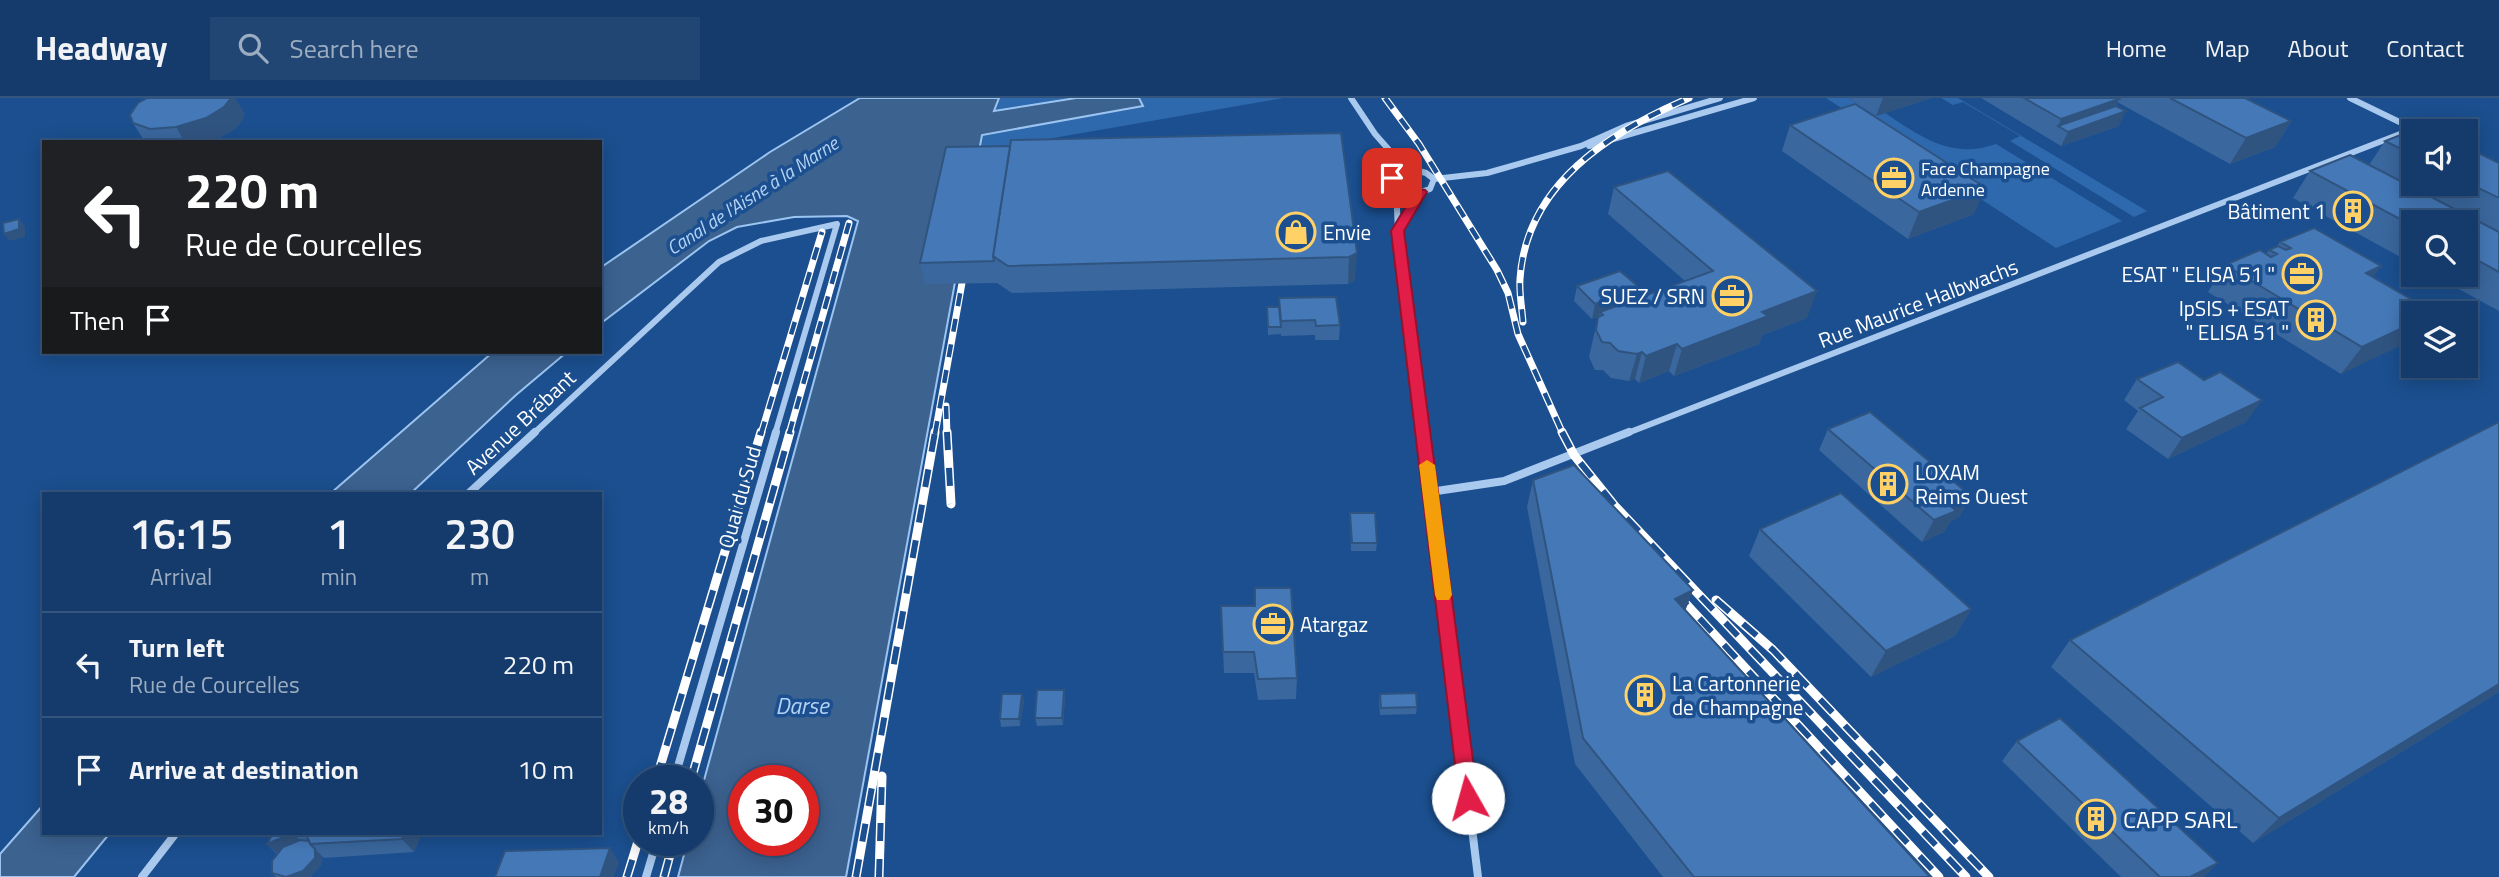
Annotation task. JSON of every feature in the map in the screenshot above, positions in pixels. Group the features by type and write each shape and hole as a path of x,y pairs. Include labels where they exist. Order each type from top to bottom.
{"street":[{"path":"1351,98 1375,134 1406,169 1427,172 1434,179"},
{"path":"1434,179 1487,173 1581,146 1626,126 1720,98"},
{"path":"1581,146 1599,145 1754,98"},
{"path":"2350,98 2401,123"},
{"name":"Rue Maurice Halbwachs","path":"1430,492 1504,481 2401,136"},
{"path":"1406,169 1392,178 1396,187 1398,231 1479,877"},
{"path":"1396,187 1407,192 1421,192 1430,189 1434,179"},
{"path":"1398,231 1421,192"},
{"name":"Avenue Brébant","path":"470,492 719,262 738,248 772,236 837,224"},
{"name":"Quai du Sud","path":"678,765 837,224"},
{"path":"142,877 174,835"},
{"path":"646,877 652,856"}],"shaded area":[{"path":"999,98 1076,98 993,111"},
{"path":"1139,98 1283,98 1019,144 976,168 982,135 1143,106"},
{"path":"1826,98 1849,98 1876,116 1885,113 1924,137 1950,147 1965,149 1996,144 2122,221 2056,248"},
{"path":"1941,98 1958,98 2147,211 2134,217 2010,141 2020,136 1963,102 1953,105"}],"water":[{"name":"Darse","path":"860,98 999,98 994,111 1076,98 1139,98 1143,106 982,135 846,877 678,877 684,856 714,856 714,765 708,765 858,221 847,216 794,217 737,227 709,241 602,322 602,267 770,152"},
{"path":"491,354 565,354 516,395 412,492 332,492"},
{"path":"42,806 42,835 108,835 74,877 0,877 0,854"}],"building":[{"path":"147,98 231,98 224,107 206,118 176,127 150,129 133,123 130,115 138,103"},
{"path":"2024,98 2116,98 2119,99 2061,119"},
{"path":"2170,98 2245,98 2291,121 2246,138"},
{"path":"1855,104 1986,188 1919,212 1790,125"},
{"path":"2116,106 2126,111 2068,132 2058,126"},
{"path":"1341,133 1357,253 1349,257 1008,266 993,256 1011,140"},
{"path":"2401,135 2401,149 2385,141"},
{"path":"1010,146 994,261 920,263 946,147"},
{"path":"2478,153 2499,163 2499,198 2478,188"},
{"path":"2350,155 2401,181 2401,196 2429,196 2456,210 2401,210 2401,220 2310,171"},
{"path":"1668,171 1817,291 1762,312 1768,316 1682,349 1677,344 1646,356 1642,352 1637,354 1618,351 1610,343 1602,342 1596,330 1598,317 1603,315 1600,312 1713,271 1614,187"},
{"path":"19,219 19,229 4,234 3,223"},
{"path":"2478,221 2499,232 2499,272 2478,261"},
{"path":"2314,228 2381,266 2366,273 2414,301 2401,301 2401,329 2362,347 2225,265 2260,250 2271,257 2277,254 2269,250 2278,246 2286,250 2291,248 2280,242"},
{"path":"1620,271 1640,288 1595,304 1577,286"},
{"path":"1336,297 1340,325 1316,326 1315,320 1281,321 1279,298"},
{"path":"1267,307 1279,307 1281,327 1268,327"},
{"path":"2178,362 2204,380 2220,372 2262,400 2182,438 2140,408 2163,397 2137,379"},
{"path":"1870,412 1971,496 1950,505 1956,511 1934,520 1828,429"},
{"path":"2499,422 2499,684 2279,818 2070,640"},
{"name":"La Cartonnerie de Champagne","path":"1574,465 1693,590 1675,599 1930,877 1694,877 1583,738 1533,480"},
{"path":"1841,493 1971,609 1886,651 1760,529"},
{"path":"1350,513 1375,513 1377,543 1352,543"},
{"path":"1255,588 1291,588 1297,678 1258,679 1254,652 1223,652 1221,606 1255,606"},
{"path":"1037,690 1064,690 1062,718 1035,718"},
{"path":"1416,693 1417,707 1381,708 1380,694"},
{"path":"1002,694 1022,694 1019,719 1000,719"},
{"path":"2060,718 2218,863 2190,877 2160,877 2017,741"},
{"path":"272,835 288,835 267,844"},
{"path":"302,835 403,835 402,839 310,844 307,836"},
{"path":"300,840 309,841 315,849 315,858 303,871 286,877 272,873 272,861 283,847"},
{"path":"610,848 600,877 495,877 505,851"}],"railway":[{"path":"1385,98 1419,144 1497,270 1508,293 1518,334 1563,433"},
{"path":"1523,322 1520,279 1526,245 1538,215 1555,189 1602,145 1630,127 1689,98"},
{"path":"789,434 849,223"},
{"path":"761,434 822,232"},
{"path":"935,434 962,283"},
{"path":"946,406 947,434"},
{"path":"661,765 761,432"},
{"path":"695,765 790,432"},
{"path":"856,877 935,432"},
{"path":"947,432 951,504"},
{"path":"1563,433 1574,455 1615,506 1966,877"},
{"path":"1675,592 1939,877"},
{"path":"1716,600 1773,650 1989,877"},
{"path":"879,877 882,776"},
{"path":"627,877 633,856"},
{"path":"664,877 670,856"}],"slow traffic":[{"path":"1427,465 1443,595"}],"place":[{"name":"Face Champagne Ardenne","path":"1894,178"},
{"name":"Bâtiment 1","path":"2353,211"},
{"name":"Envie","path":"1296,232"},
{"name":"ESAT \" ELISA 51 \"","path":"2302,274"},
{"name":"SUEZ / SRN","path":"1732,296"},
{"name":"IpSIS + ESAT \" ELISA 51 \"","path":"2316,320"},
{"name":"LOXAM Reims Ouest","path":"1888,484"},
{"name":"Atargaz","path":"1273,624"},
{"name":"La Cartonnerie de Champagne","path":"1645,695"},
{"name":"CAPP SARL","path":"2096,819"}],"route":[{"path":"1392,178 1399,189 1421,192 1398,231 1468,798"}],"water label":[{"name":"Canal de l'Aisne à la Marne","path":"752,195"}]}
